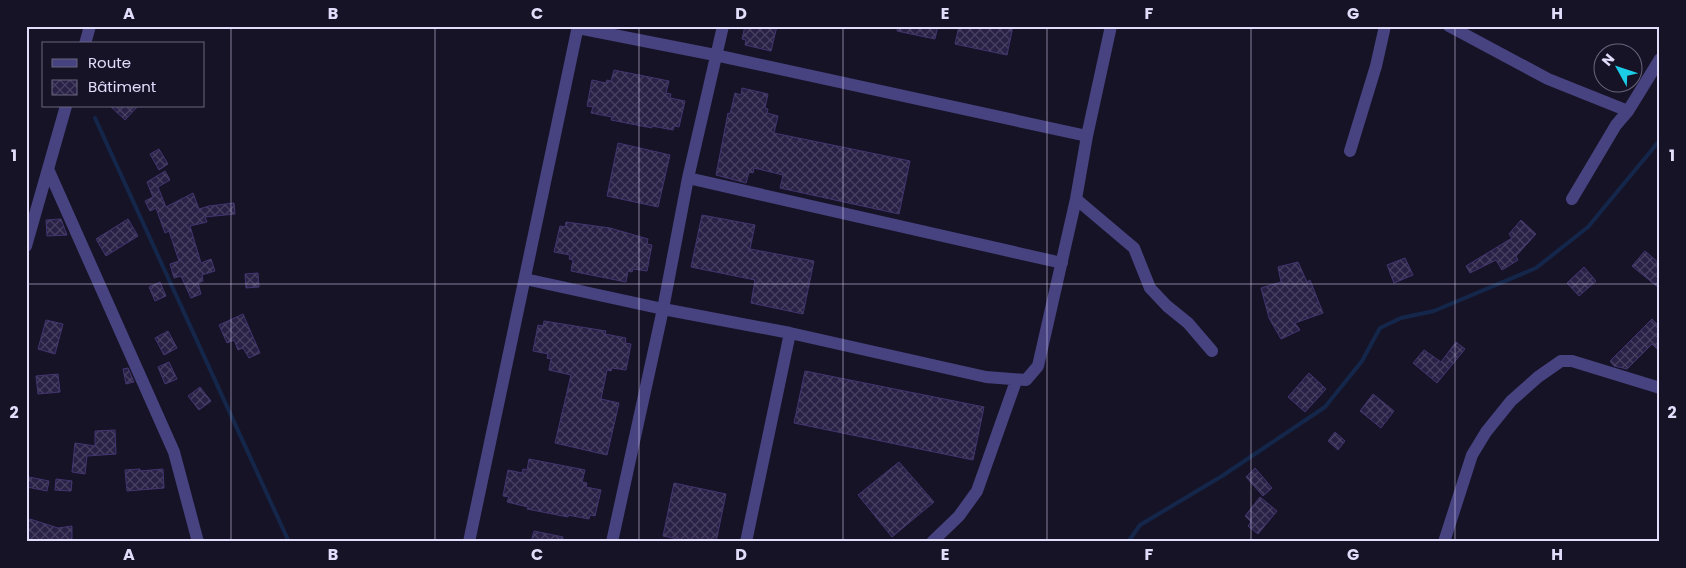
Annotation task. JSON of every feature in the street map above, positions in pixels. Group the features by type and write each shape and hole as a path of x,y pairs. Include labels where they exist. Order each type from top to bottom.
{"street":[{"path":"86,42 90,26"},
{"path":"612,542 663,309 688,178 723,26"},
{"path":"525,279 663,309 790,333 986,377 1016,381 1026,380 1038,366 1076,199 1086,136 1111,26"},
{"path":"1350,151 1376,66 1385,26"},
{"path":"1449,26 1548,78 1628,111"},
{"path":"469,542 578,27 716,55 1086,136"},
{"path":"1572,199 1606,141 1628,111 1660,59"},
{"path":"26,246 65,108"},
{"path":"48,169 174,452 198,542"},
{"path":"688,178 1062,263"},
{"path":"1076,199 1134,248 1150,288 1167,306 1188,323 1212,351"},
{"path":"746,542 790,333"},
{"path":"1444,542 1472,456 1486,432 1511,401 1551,366 1561,362 1572,361 1660,388"},
{"path":"932,542 959,516 977,491 1016,381"}],"building":[{"path":"745,26 777,26 771,51 745,45 746,40 742,39"},
{"path":"898,26 938,26 935,39 897,31"},
{"path":"959,26 1013,26 1007,55 955,44"},
{"path":"614,70 669,81 666,93 671,94 670,98 685,101 679,127 674,126 673,130 652,126 652,128 611,120 612,117 591,113 593,107 587,106 592,80 606,83 607,80 611,81"},
{"path":"742,88 768,94 765,108 768,109 767,113 778,116 774,133 910,161 899,214 780,188 783,175 754,168 753,173 749,172 746,183 716,175 728,113 730,114 735,93 741,95"},
{"path":"112,108 136,108 125,120"},
{"path":"618,143 670,155 658,207 607,196"},
{"path":"159,149 168,164 159,170 150,154"},
{"path":"165,171 170,180 158,187 166,207 193,193 199,209 234,203 235,214 205,217 207,222 190,226 201,263 211,259 215,271 202,275 203,281 198,283 201,294 191,298 181,276 174,278 170,264 179,261 169,231 165,233 156,208 150,211 145,201 153,197 147,182"},
{"path":"702,215 755,225 750,249 814,261 803,314 751,303 755,280 691,267"},
{"path":"61,219 67,235 47,236 46,220"},
{"path":"128,219 138,236 106,256 96,239"},
{"path":"1521,220 1536,234 1516,256 1518,260 1502,270 1496,260 1470,273 1466,266 1512,238 1509,234"},
{"path":"566,222 610,228 648,239 647,244 652,245 647,271 633,269 632,272 628,271 626,282 571,271 573,260 569,259 570,255 554,252 560,226 565,227"},
{"path":"1645,251 1660,264 1660,289 1632,266"},
{"path":"1405,258 1413,275 1394,283 1387,265"},
{"path":"1298,262 1307,282 1310,280 1323,313 1295,323 1300,330 1281,339 1269,318 1261,288 1281,282 1278,267"},
{"path":"1584,267 1596,281 1579,296 1567,283"},
{"path":"258,273 259,287 246,288 245,274"},
{"path":"160,282 166,296 155,301 149,287"},
{"path":"243,314 260,353 249,358 243,348 238,350 234,340 227,343 219,325"},
{"path":"1652,319 1660,327 1660,352 1652,344 1627,369 1614,366 1610,361"},
{"path":"46,320 63,324 55,354 38,349"},
{"path":"544,321 606,331 605,334 626,338 625,343 631,344 626,370 612,368 611,371 607,370 601,399 619,403 607,455 555,443 571,375 549,370 551,359 547,358 548,354 533,351 538,325 543,326"},
{"path":"168,331 177,348 164,355 155,338"},
{"path":"1456,342 1465,349 1437,383 1413,363 1424,350 1441,362"},
{"path":"169,362 177,379 165,384 158,367"},
{"path":"128,368 134,382 126,384 123,369"},
{"path":"805,371 984,407 973,460 794,423"},
{"path":"1309,373 1326,389 1305,412 1288,397"},
{"path":"58,374 60,392 38,394 36,376"},
{"path":"200,387 211,401 199,410 188,396"},
{"path":"1373,394 1394,411 1381,428 1360,411"},
{"path":"115,430 116,454 87,456 85,474 72,472 75,443 95,446 95,431"},
{"path":"1335,432 1345,441 1338,450 1328,441"},
{"path":"529,459 585,470 582,482 587,483 586,487 601,490 595,516 590,515 589,519 568,515 568,517 527,509 528,507 507,502 509,497 503,496 508,470 522,473 523,469 527,470"},
{"path":"899,462 934,502 892,537 858,495"},
{"path":"1255,468 1272,488 1263,496 1246,477"},
{"path":"140,469 140,471 163,469 164,488 127,491 125,470"},
{"path":"29,477 49,481 47,491 27,487"},
{"path":"56,479 72,481 71,491 55,490"},
{"path":"674,483 726,494 716,542 692,542 663,536"},
{"path":"1260,497 1277,511 1258,534 1248,526 1251,522 1245,516"},
{"path":"30,519 58,528 72,526 72,542 26,542 26,527"},
{"path":"534,531 563,537 562,542 531,542"}],"waterway":[{"path":"95,118 289,542"},
{"path":"1128,542 1140,525 1222,476 1325,407 1362,361 1380,328 1401,318 1434,311 1536,268 1588,227 1660,140"}]}
